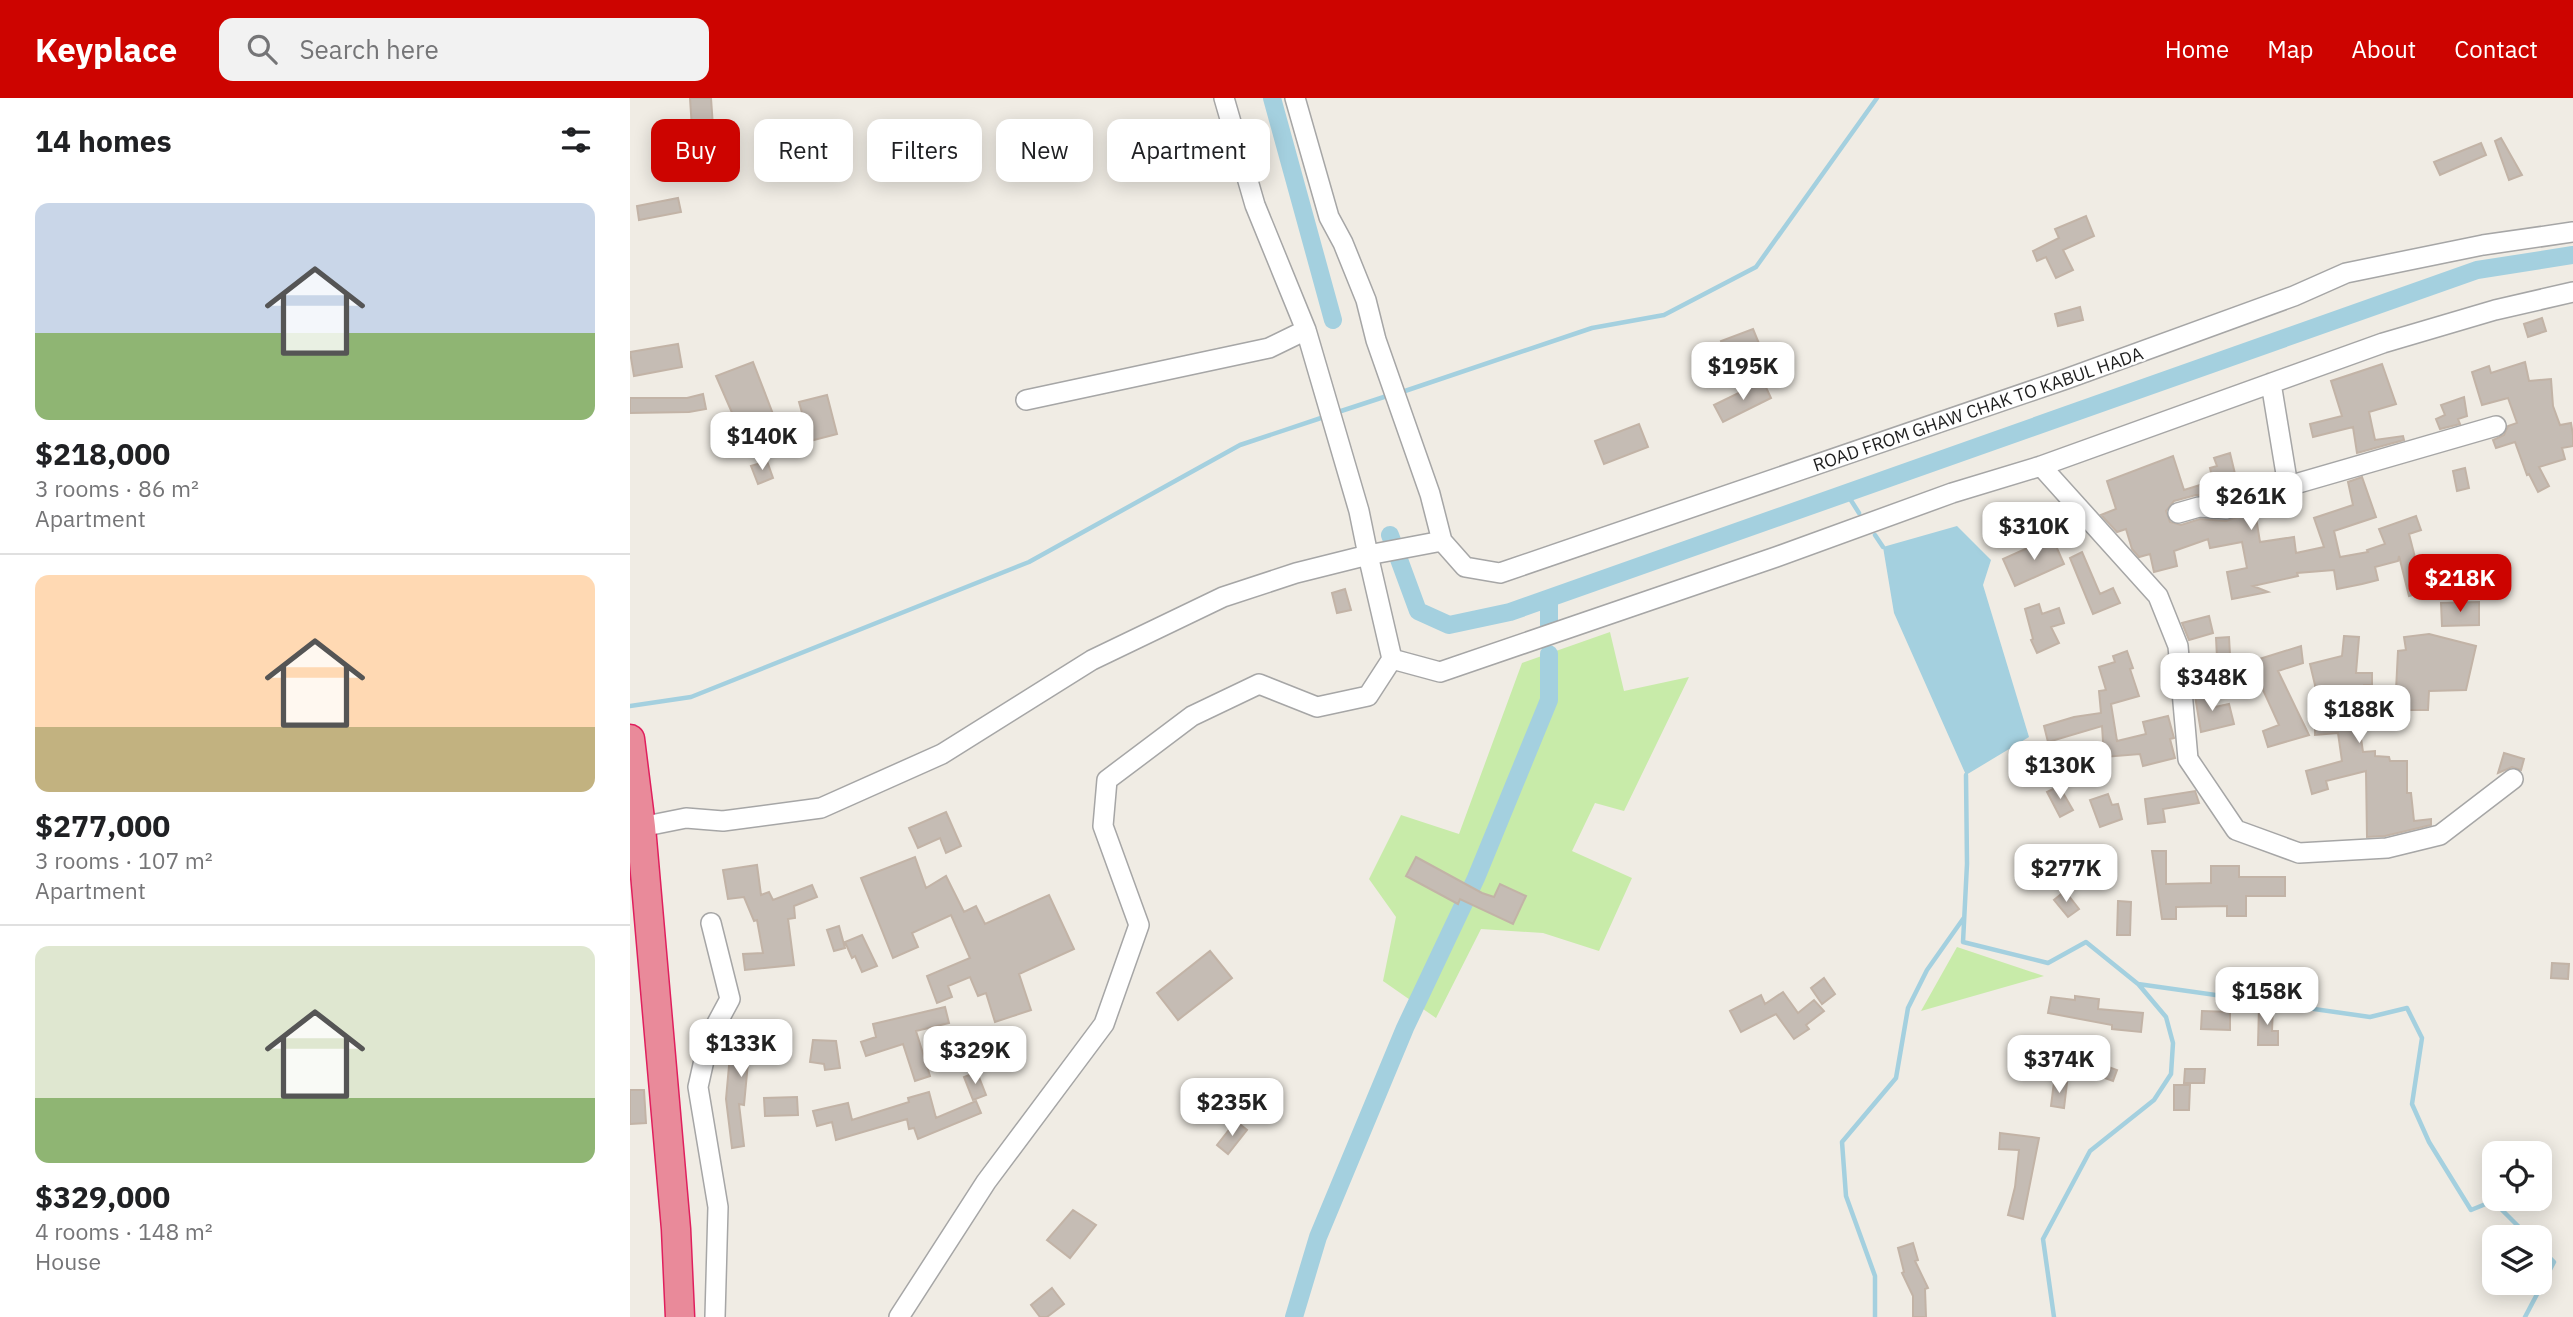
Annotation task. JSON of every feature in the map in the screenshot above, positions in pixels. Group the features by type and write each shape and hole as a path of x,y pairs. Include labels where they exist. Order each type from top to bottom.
{"highway":[{"path":"630,739 641,827 636,859 676,1228 680,1317"}],"street":[{"path":"899,1317 986,1182 1104,1024 1139,925 1103,826 1107,780 1192,716 1259,684 1317,707 1368,696 1392,659 1374,553 1306,330 1255,205 1224,98"},
{"name":"ROAD FROM GHAW CHAK TO KABUL HADA","path":"1295,98 1329,217 1343,243 1366,300 1376,340 1430,494 1434,542 1465,567 1500,573 2066,379 2294,296 2346,273 2483,245 2573,232"},
{"path":"1392,659 1440,672 1776,557 1952,493 2042,466 2383,343 2483,313 2573,292"},
{"path":"1026,400 1269,348 1306,330"},
{"path":"2271,383 2288,486"},
{"path":"2178,513 2199,507 2226,509 2288,486 2496,426"},
{"path":"2042,466 2158,596 2178,646 2188,760 2236,830 2299,853 2387,848 2440,835 2513,779"},
{"path":"641,827 686,818 723,821 821,808 942,754 1091,660 1223,597 1296,573 1374,553 1434,542"},
{"path":"711,923 730,999 709,1038 698,1087 718,1207 715,1317"}],"green space":[{"path":"1610,632 1624,691 1689,677 1624,811 1595,803 1572,851 1632,878 1599,951 1543,933 1481,929 1436,1018 1383,981 1396,917 1369,879 1401,815 1459,834 1522,663"},
{"path":"1957,947 2044,976 1921,1011"}],"water":[{"path":"1957,526 1991,560 1983,585 2029,737 1966,775 1894,613 1883,547"}],"building":[{"path":"690,98 711,98 712,119 691,119"},
{"path":"2501,138 2522,175 2509,180 2495,141"},
{"path":"2481,143 2486,155 2440,175 2434,162"},
{"path":"678,198 681,212 639,220 637,206"},
{"path":"2086,216 2094,236 2063,250 2073,270 2056,278 2046,257 2037,261 2033,251 2059,238 2055,229"},
{"path":"2080,307 2083,320 2058,326 2055,314"},
{"path":"2542,318 2546,331 2528,337 2524,324"},
{"path":"1753,329 1760,346 1728,358 1721,341"},
{"path":"678,344 682,367 634,376 630,352"},
{"path":"753,362 773,414 770,416 774,426 743,438 716,376"},
{"path":"2525,362 2529,381 2551,379 2553,406 2560,425 2571,423 2573,435 2573,446 2562,448 2565,459 2539,467 2549,486 2538,492 2529,474 2527,475 2515,442 2496,448 2493,440 2504,435 2508,426 2517,423 2508,398 2482,405 2472,372 2489,366 2491,373"},
{"path":"2382,364 2396,404 2369,412 2375,440 2403,436 2404,440 2357,453 2353,427 2313,437 2310,424 2342,416 2331,381"},
{"path":"1763,381 1771,398 1723,422 1714,405"},
{"path":"703,394 706,409 689,412 630,413 630,398 687,398"},
{"path":"827,395 837,434 810,441 799,402"},
{"path":"2464,397 2467,416 2458,419 2460,424 2440,429 2436,419 2445,415 2441,405"},
{"path":"1639,424 1648,447 1604,464 1595,441"},
{"path":"2230,453 2236,478 2223,481 2226,496 2196,495 2174,501 2166,511 2170,522 2181,525 2200,519 2226,521 2255,511 2260,542 2294,537 2296,553 2324,547 2314,518 2353,505 2348,482 2362,477 2376,517 2334,531 2340,557 2368,552 2367,550 2385,544 2379,529 2416,516 2421,530 2409,534 2424,592 2409,596 2399,556 2398,561 2375,567 2378,580 2337,589 2334,570 2297,573 2298,576 2253,586 2268,592 2232,599 2227,572 2247,568 2242,542 2210,548 2208,539 2174,551 2177,566 2154,572 2150,554 2139,557 2132,549 2126,529 2117,532 2101,515 2116,509 2107,481 2173,456 2184,490 2213,481 2210,468 2217,466 2214,458"},
{"path":"767,461 773,478 758,484 751,466"},
{"path":"2465,468 2469,488 2457,491 2453,471"},
{"path":"2052,537 2064,564 2015,586 2003,559"},
{"path":"2082,552 2100,594 2113,588 2120,603 2093,614 2070,558"},
{"path":"1345,589 1351,610 1337,613 1332,593"},
{"path":"2479,602 2479,625 2442,626 2441,603"},
{"path":"2039,604 2042,614 2059,608 2064,623 2051,627 2059,643 2037,653 2031,640 2033,639 2025,609"},
{"path":"2209,616 2213,633 2189,640 2182,623"},
{"path":"2429,634 2476,646 2466,690 2429,691 2428,710 2395,710 2398,651 2406,650 2404,637"},
{"path":"2344,636 2359,637 2356,673 2372,673 2372,685 2364,685 2365,718 2358,718 2363,752 2375,751 2375,756 2389,757 2390,761 2407,761 2407,793 2411,793 2414,821 2431,819 2431,825 2385,836 2367,837 2366,771 2326,781 2328,789 2312,794 2306,771 2342,761 2338,733 2315,735 2315,685 2310,664 2342,656"},
{"path":"2229,637 2231,673 2218,677 2216,638"},
{"path":"2301,646 2303,663 2278,671 2309,735 2268,747 2263,731 2279,725 2253,661"},
{"path":"2127,651 2139,696 2111,704 2117,741 2146,734 2143,722 2168,716 2174,738 2170,739 2175,758 2143,766 2140,754 2104,757 2102,726 2048,742 2044,726 2074,717 2101,713 2099,691 2106,690 2099,667 2115,662 2113,656"},
{"path":"2211,692 2215,707 2229,704 2234,724 2201,732 2195,696"},
{"path":"2504,753 2524,759 2521,770 2512,767 2498,773"},
{"path":"2059,786 2073,810 2060,817 2047,792"},
{"path":"2195,791 2199,803 2163,809 2165,822 2148,824 2145,799"},
{"path":"2108,794 2112,805 2118,804 2122,819 2100,827 2090,800"},
{"path":"946,812 961,846 946,853 940,838 918,848 909,828"},
{"path":"2052,851 2070,851 2085,882 2070,889"},
{"path":"2152,851 2166,851 2166,884 2211,883 2211,866 2239,866 2239,877 2285,877 2285,896 2246,896 2246,916 2227,916 2227,906 2176,907 2176,919 2162,919"},
{"path":"915,857 926,888 946,876 964,912 976,906 985,924 1049,895 1074,949 1019,974 1031,1010 995,1022 986,993 978,996 970,977 948,986 952,997 937,1003 927,976 970,958 951,915 912,933 918,947 893,958 861,878"},
{"path":"1416,857 1482,893 1494,897 1500,884 1526,896 1513,924 1460,899 1458,904 1406,876"},
{"path":"757,865 761,895 769,892 773,900 812,885 817,897 794,906 795,918 788,919 794,965 745,970 743,954 763,953 757,920 754,921 744,897 728,899 723,870"},
{"path":"2065,891 2079,909 2068,917 2054,900"},
{"path":"2118,901 2131,902 2130,935 2117,935"},
{"path":"839,926 845,948 834,951 827,930"},
{"path":"862,935 877,966 862,972 845,942"},
{"path":"1210,951 1232,978 1178,1020 1157,993"},
{"path":"2552,963 2569,964 2568,979 2551,978"},
{"path":"1824,978 1835,994 1822,1004 1811,988"},
{"path":"1783,992 1798,1013 1814,1000 1824,1011 1806,1025 1809,1029 1794,1039 1776,1014 1741,1032 1730,1011 1761,995 1765,1004"},
{"path":"2075,996 2099,999 2098,1009 2143,1013 2141,1032 2112,1029 2112,1025 2048,1013 2051,997 2075,1000"},
{"path":"2259,1006 2273,1006 2272,1031 2278,1031 2278,1045 2258,1045"},
{"path":"945,1007 949,1023 916,1031 930,1076 915,1081 903,1044 866,1056 861,1042 876,1037 873,1024"},
{"path":"2202,1011 2230,1012 2230,1030 2201,1029"},
{"path":"732,1033 770,1037 767,1055 749,1052 744,1105 739,1104 744,1146 732,1148 726,1099"},
{"path":"813,1040 836,1041 840,1068 825,1070 824,1064 810,1062"},
{"path":"2016,1046 2032,1046 2033,1063 2017,1063"},
{"path":"2092,1061 2117,1070 2113,1081 2088,1072"},
{"path":"2185,1069 2205,1069 2204,1083 2184,1083"},
{"path":"977,1072 986,1095 973,1100 964,1077"},
{"path":"2054,1082 2067,1083 2064,1108 2051,1106"},
{"path":"2174,1085 2190,1085 2189,1110 2174,1110"},
{"path":"630,1090 644,1090 646,1123 630,1124"},
{"path":"929,1092 936,1118 976,1101 981,1113 918,1139 914,1128 909,1129 907,1119 836,1140 832,1122 817,1126 813,1111 848,1103 852,1120 909,1102 908,1098"},
{"path":"797,1097 798,1115 765,1116 764,1098"},
{"path":"1236,1121 1247,1130 1228,1154 1217,1145"},
{"path":"2000,1133 2039,1138 2023,1219 2008,1215 2015,1187 2019,1150 1999,1149"},
{"path":"1073,1210 1096,1225 1070,1258 1047,1240"},
{"path":"1913,1243 1918,1260 1915,1261 1928,1288 1925,1289 1926,1317 1913,1317 1913,1296 1902,1273 1904,1272 1898,1248"},
{"path":"1052,1288 1064,1304 1047,1317 1040,1317 1031,1305"}],"waterway":[{"path":"1272,98 1333,320"},
{"path":"1399,393 1592,328 1664,315 1756,267 1877,98"},
{"path":"1390,535 1418,611 1449,625 1510,612 2477,270 2573,255"},
{"path":"1335,413 1390,395"},
{"path":"630,706 691,697 1029,562 1240,445 1327,416"},
{"path":"1847,494 1859,513"},
{"path":"1875,535 1883,547"},
{"path":"1549,600 1549,627"},
{"path":"1294,1317 1318,1237 1405,1028 1476,878 1549,700 1549,654"},
{"path":"1966,775 1967,864 1963,942 2048,963 2086,942 2138,984 2370,1017 2407,1008 2422,1038 2412,1104 2429,1142 2471,1210 2493,1201 2517,1225"},
{"path":"1875,1317 1875,1276 1846,1196 1842,1142 1896,1078 1908,1008 1927,970 1963,919"},
{"path":"2054,1317 2043,1239 2090,1151 2154,1100 2171,1074 2173,1043 2166,1017 2139,985"},
{"path":"2552,1260 2552,1266"},
{"path":"2525,1317 2537,1295"}]}
